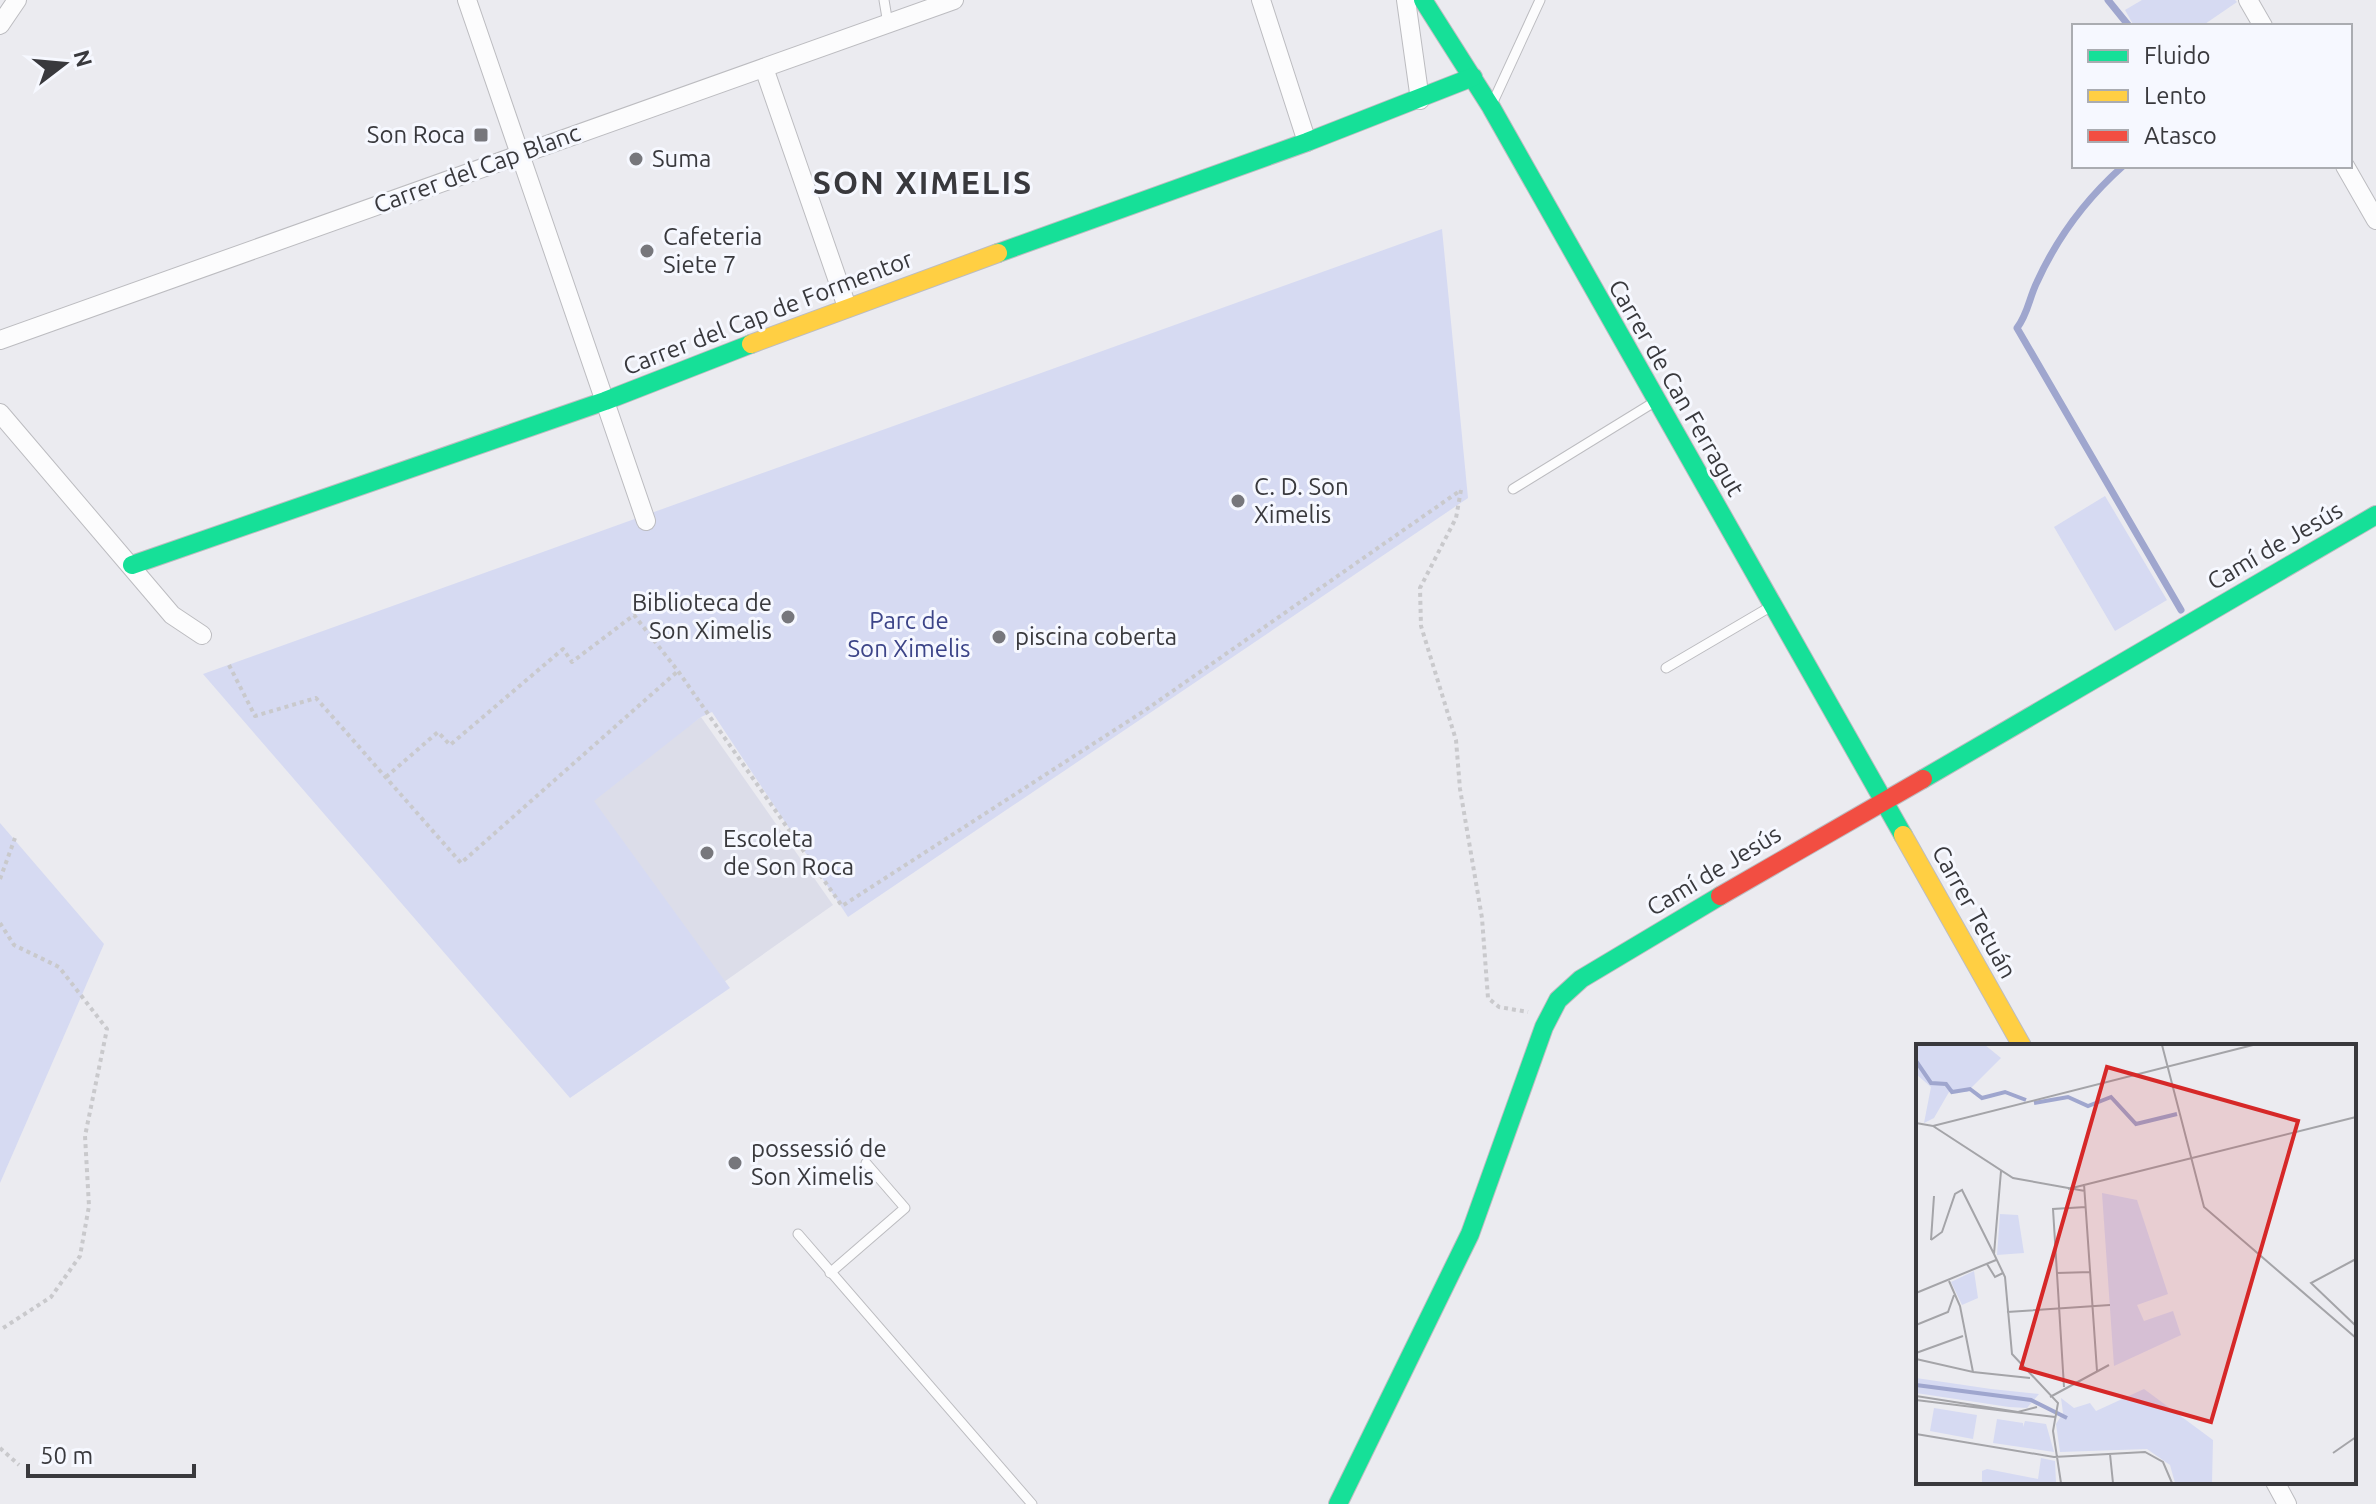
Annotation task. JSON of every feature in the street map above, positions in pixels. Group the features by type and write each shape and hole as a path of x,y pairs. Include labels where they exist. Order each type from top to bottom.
{"street":[{"path":"0,25 17,0"},
{"path":"467,0 646,521"},
{"name":"Carrer del Cap Blanc","path":"0,340 954,0"},
{"path":"1261,0 1307,142"},
{"path":"1406,0 1420,100 1473,77"},
{"name":"Carrer de Can Ferragut","path":"1423,0 1491,107 1884,802"},
{"path":"2248,0 2262,24"},
{"path":"764,68 847,307"},
{"name":"Carrer del Cap de Formentor","path":"132,565 605,401 847,307 1420,100"},
{"path":"2346,168 2376,220"},
{"path":"0,413 172,615 202,635"},
{"name":"Camí de Jesús","path":"1338,1504 1470,1234 1558,1000 1581,979 1822,835 1884,802 2376,515"},
{"name":"Carrer Tetuán","path":"1884,802 2021,1044"},
{"path":"2276,1484 2287,1504"}],"lane":[{"path":"884,0 888,25"},
{"path":"1491,107 1540,0"},
{"path":"1513,489 1656,401"},
{"path":"1666,668 1773,605"},
{"path":"830,1273 905,1208 866,1163"},
{"path":"798,1234 1032,1504"}],"path":[{"path":"386,777 438,732 450,745 563,649 572,662 634,615 678,671 842,906 1144,711 1461,490 1456,518 1420,588 1421,626 1456,740 1460,789 1482,918 1488,998 1499,1007 1549,1018"},
{"path":"229,665 255,716 316,698 461,863 678,671"},
{"path":"0,879 15,838"},
{"path":"0,923 14,945 59,967 107,1029 85,1136 89,1206 80,1256 51,1297 0,1330"},
{"path":"0,1448 19,1465"}],"shaded area":[{"name":"Escoleta de Son Roca","path":"701,717 833,905 714,989 582,801"}],"green space":[{"path":"2142,0 2237,2 2205,24 2133,24 2125,10"},
{"name":"Parc de Son Ximelis","path":"1442,229 1468,498 848,917 712,712 701,717 594,801 730,988 570,1098 203,674"},
{"path":"2105,496 2167,600 2115,631 2054,527"},
{"path":"0,823 104,944 0,1183"}],"waterway":[{"path":"2108,0 2127,24"},
{"path":"2121,168 2097,191 2064,234 2045,266 2017,328 2181,610"}],"traffic: fast":[{"path":"1423,0 1491,107 1903,835"},
{"path":"998,253 1307,142 1473,77"},
{"path":"132,565 605,401 751,344"},
{"path":"1923,779 2376,515"},
{"path":"1338,1504 1470,1234 1544,1027 1558,1000 1581,979 1720,896"}],"traffic: slow":[{"path":"751,344 998,253"},
{"path":"1903,835 2021,1044"}],"traffic: jam":[{"path":"1720,896 1923,779"}],"place":[{"name":"Son Roca","path":"481,135"},
{"name":"Suma","path":"636,159"},
{"name":"Cafeteria Siete 7","path":"647,251"},
{"name":"C. D. Son Ximelis","path":"1238,501"},
{"name":"Biblioteca de Son Ximelis","path":"788,617"},
{"name":"piscina coberta","path":"999,637"},
{"name":"Escoleta de Son Roca","path":"707,853"},
{"name":"possessió de Son Ximelis","path":"735,1163"}],"district":[{"name":"SON XIMELIS","path":"923,183"}]}
